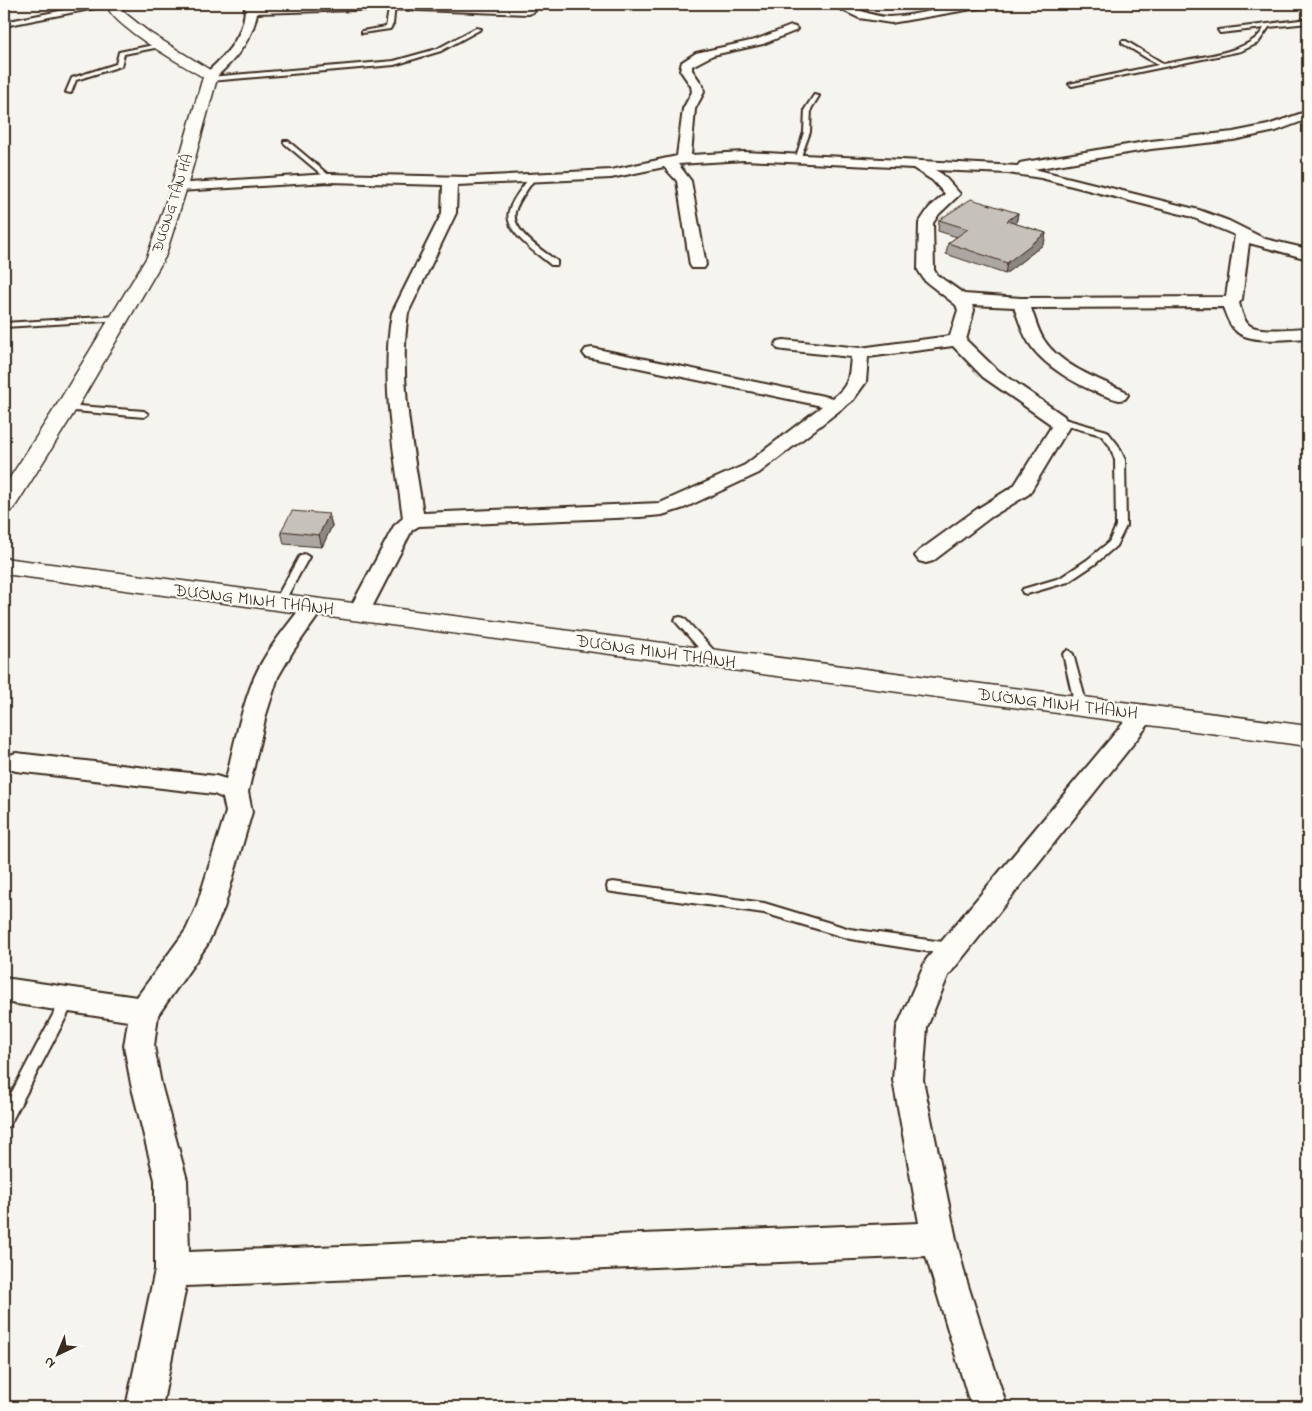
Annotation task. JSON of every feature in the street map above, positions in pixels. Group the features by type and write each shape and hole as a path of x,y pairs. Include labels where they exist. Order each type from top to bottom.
{"main road":[{"path":"118,4 121,17 210,77"},
{"name":"ĐƯỜNG TÂN HÀ","path":"4,505 66,408 156,257 179,188 210,77"},
{"name":"ĐƯỜNG MINH THANH","path":"4,566 1308,736"}],"street":[{"path":"210,77 225,63 239,44 250,23 251,7 406,4 469,5 529,11"},
{"path":"838,4 863,18 878,20 892,20 984,4"},
{"path":"684,159 689,109 698,92 697,86 686,70 686,65 689,61 711,52 759,42 791,30"},
{"path":"1008,169 1151,145 1233,136 1271,128 1308,115"},
{"path":"179,188 329,178 450,180 611,174 684,159 744,156 1008,169 1041,174 1194,213 1211,218 1260,242 1308,254"},
{"path":"668,163 679,173 684,181 698,265"},
{"path":"916,165 937,177 953,194"},
{"path":"926,556 984,513 1022,490 1060,427 1058,420 1000,381 963,348 958,340 966,310 960,299 930,278 926,270 926,223 934,211 984,168"},
{"path":"414,520 401,432 395,350 400,313 449,212 450,180"},
{"path":"960,299 1020,303 1221,304 1230,302 1234,300 1242,233"},
{"path":"1230,302 1239,324 1245,330 1256,333 1308,333"},
{"path":"1020,303 1032,333 1043,349 1065,367 1119,395"},
{"path":"784,345 860,353 958,340"},
{"path":"592,353 837,404"},
{"path":"359,612 404,526 414,520 662,509 677,504 752,469 847,396 857,382 860,353"},
{"path":"144,1407 172,1270 171,1180 146,1084 139,1046 144,1011 196,937 210,908 239,812 235,792 254,715 266,677 284,647 314,606"},
{"path":"989,1407 949,1279 939,1239 908,1080 912,1027 936,969 1144,714"},
{"path":"16,762 216,785 235,792"},
{"path":"4,990 144,1011"},
{"path":"172,1270 939,1239"}],"lane":[{"path":"4,24 95,6 118,4"},
{"path":"364,32 388,28 392,5"},
{"path":"1220,32 1308,21"},
{"path":"1072,84 1248,47 1260,40 1265,34 1267,26"},
{"path":"210,77 394,63 439,50 478,29"},
{"path":"1124,42 1164,66"},
{"path":"69,92 74,79 119,65 121,53 163,45"},
{"path":"797,159 807,132 808,109 816,96"},
{"path":"286,142 329,178"},
{"path":"532,178 511,213 512,222 522,236 554,263"},
{"path":"4,325 119,318"},
{"path":"66,408 144,414"},
{"path":"1027,591 1064,580 1091,562 1113,544 1121,526 1120,460 1114,445 1104,433 1058,420"},
{"path":"279,602 304,558"},
{"path":"680,620 715,659"},
{"path":"1068,654 1082,706"},
{"path":"613,887 764,908 850,934 952,950"},
{"path":"4,1121 68,1000"}],"building":[{"path":"971,199 1018,213 1007,221 1046,233 1007,263 948,243 968,229 939,220"},
{"path":"292,511 329,514 319,535 281,531"}]}
